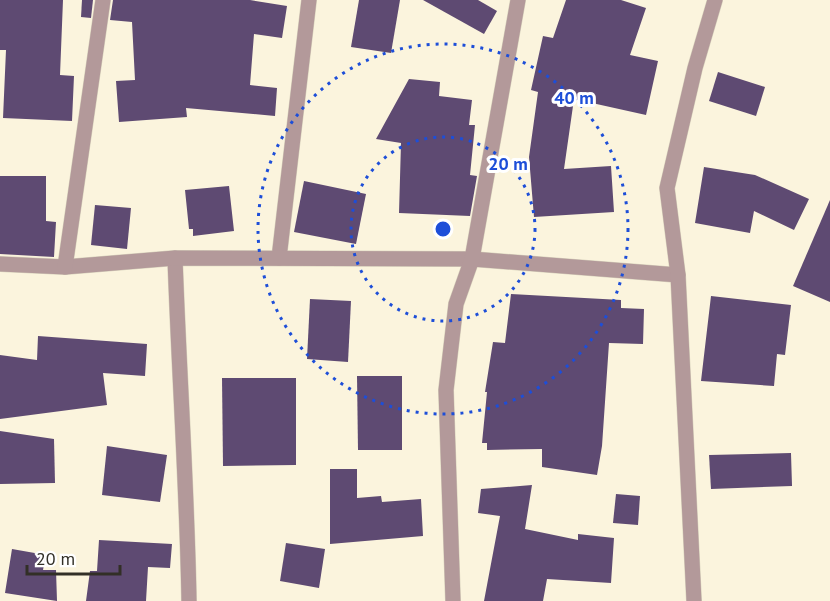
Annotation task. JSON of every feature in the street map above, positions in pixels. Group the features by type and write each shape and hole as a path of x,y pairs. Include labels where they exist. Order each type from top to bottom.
{"street":[{"path":"65,267 103,0"},
{"path":"279,258 309,0"},
{"path":"453,601 446,390 456,304 472,259 518,0"},
{"path":"694,601 678,275 667,188 695,68 715,0"},
{"path":"176,258 180,395 187,498 189,601"},
{"path":"0,264 65,267 176,258 472,259 678,275"}],"building":[{"path":"0,0 63,0 60,75 74,76 72,121 3,118 6,50 0,50"},
{"path":"82,0 93,0 91,18 81,17"},
{"path":"113,0 250,0 287,6 282,38 254,34 250,85 277,88 275,116 186,108 187,117 119,122 116,81 135,80 132,22 110,20"},
{"path":"359,0 400,0 391,53 351,47"},
{"path":"423,0 478,0 497,11 484,34"},
{"path":"566,0 621,0 646,8 630,55 658,61 646,115 574,99 564,169 611,166 614,212 534,217 529,157 538,92 531,90 543,36 553,38"},
{"path":"718,72 765,87 756,116 709,101"},
{"path":"409,79 440,82 439,96 472,100 469,125 475,125 470,175 477,176 470,216 399,213 401,143 376,139"},
{"path":"704,167 755,175 809,199 794,230 754,211 750,233 695,223"},
{"path":"0,176 46,176 46,221 56,222 54,257 0,254"},
{"path":"304,181 366,194 356,244 294,232"},
{"path":"229,186 234,231 193,236 193,229 189,229 185,190"},
{"path":"830,200 830,302 793,286"},
{"path":"95,205 131,208 127,249 91,245"},
{"path":"511,294 621,300 621,308 644,309 643,344 609,343 602,446 597,475 542,467 542,449 487,450 487,443 482,443 487,392 485,392 493,342 505,343"},
{"path":"711,296 791,305 785,355 777,354 774,386 701,381"},
{"path":"310,299 351,301 348,362 307,359"},
{"path":"38,336 147,344 145,376 103,373 107,405 0,419 0,355 37,360"},
{"path":"357,376 402,376 402,450 358,450"},
{"path":"222,378 296,378 296,465 223,466"},
{"path":"0,431 54,439 55,483 0,484"},
{"path":"107,446 167,455 160,502 102,495"},
{"path":"791,453 792,486 711,489 709,455"},
{"path":"330,469 357,469 357,498 381,496 382,502 421,499 423,536 330,544"},
{"path":"532,485 525,529 578,540 578,534 614,538 611,583 547,579 543,601 484,601 500,516 478,513 481,489"},
{"path":"616,494 640,496 638,525 613,523"},
{"path":"99,540 172,544 170,568 148,567 146,601 86,601 90,571 97,571"},
{"path":"286,543 325,549 319,588 280,581"},
{"path":"12,549 46,555 43,570 56,570 57,601 5,593"}]}
